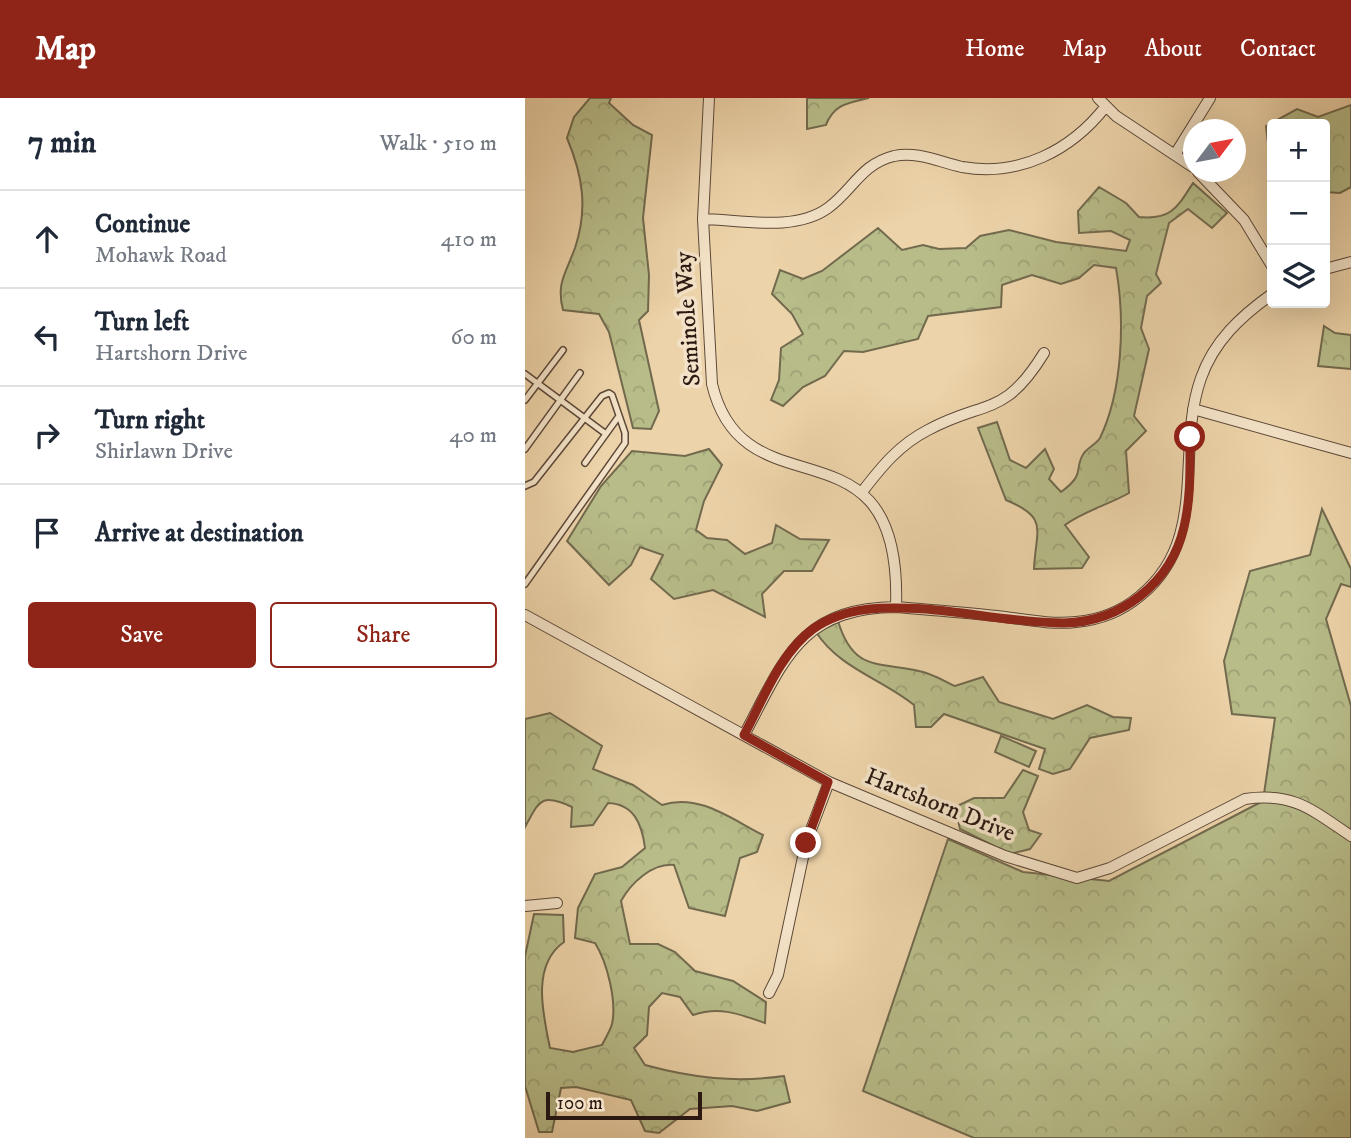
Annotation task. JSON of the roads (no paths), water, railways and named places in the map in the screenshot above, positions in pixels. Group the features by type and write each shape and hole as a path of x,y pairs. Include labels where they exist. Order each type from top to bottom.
{"street":[{"name":"Seminole Way","path":"709,98 703,219 712,384 716,404 750,448 771,458 835,476 862,492 877,510 889,532 896,570 896,607"},
{"path":"1176,153 1210,98"},
{"path":"703,219 787,221 810,217 831,206 869,166 898,155 921,155 978,169 1022,165 1050,155 1075,139 1102,102 1116,116 1183,159"},
{"path":"1208,182 1244,220 1267,258"},
{"path":"1330,268 1351,262"},
{"path":"744,735 789,652 801,639 829,620 869,608 896,607 1064,623 1101,617 1136,600 1163,573 1180,539 1189,485 1193,410 1202,376 1218,343 1237,321 1267,298"},
{"path":"862,492 890,456 906,443 937,425 1001,402 1015,393 1028,379 1044,353"},
{"path":"1193,410 1351,453"},
{"name":"Hartshorn Drive","path":"525,615 828,782 1005,856 1077,878 1110,868 1245,799 1285,797 1301,803 1351,836"},
{"path":"769,993 778,975 806,843 828,782"},
{"path":"525,906 557,903"}],"lane":[{"path":"525,400 563,350"},
{"path":"525,449 580,373"},
{"path":"525,374 606,434"},
{"path":"525,486 534,482 601,396 609,393 625,433 625,443 528,576 525,584"},
{"path":"585,463 619,416"}]}
